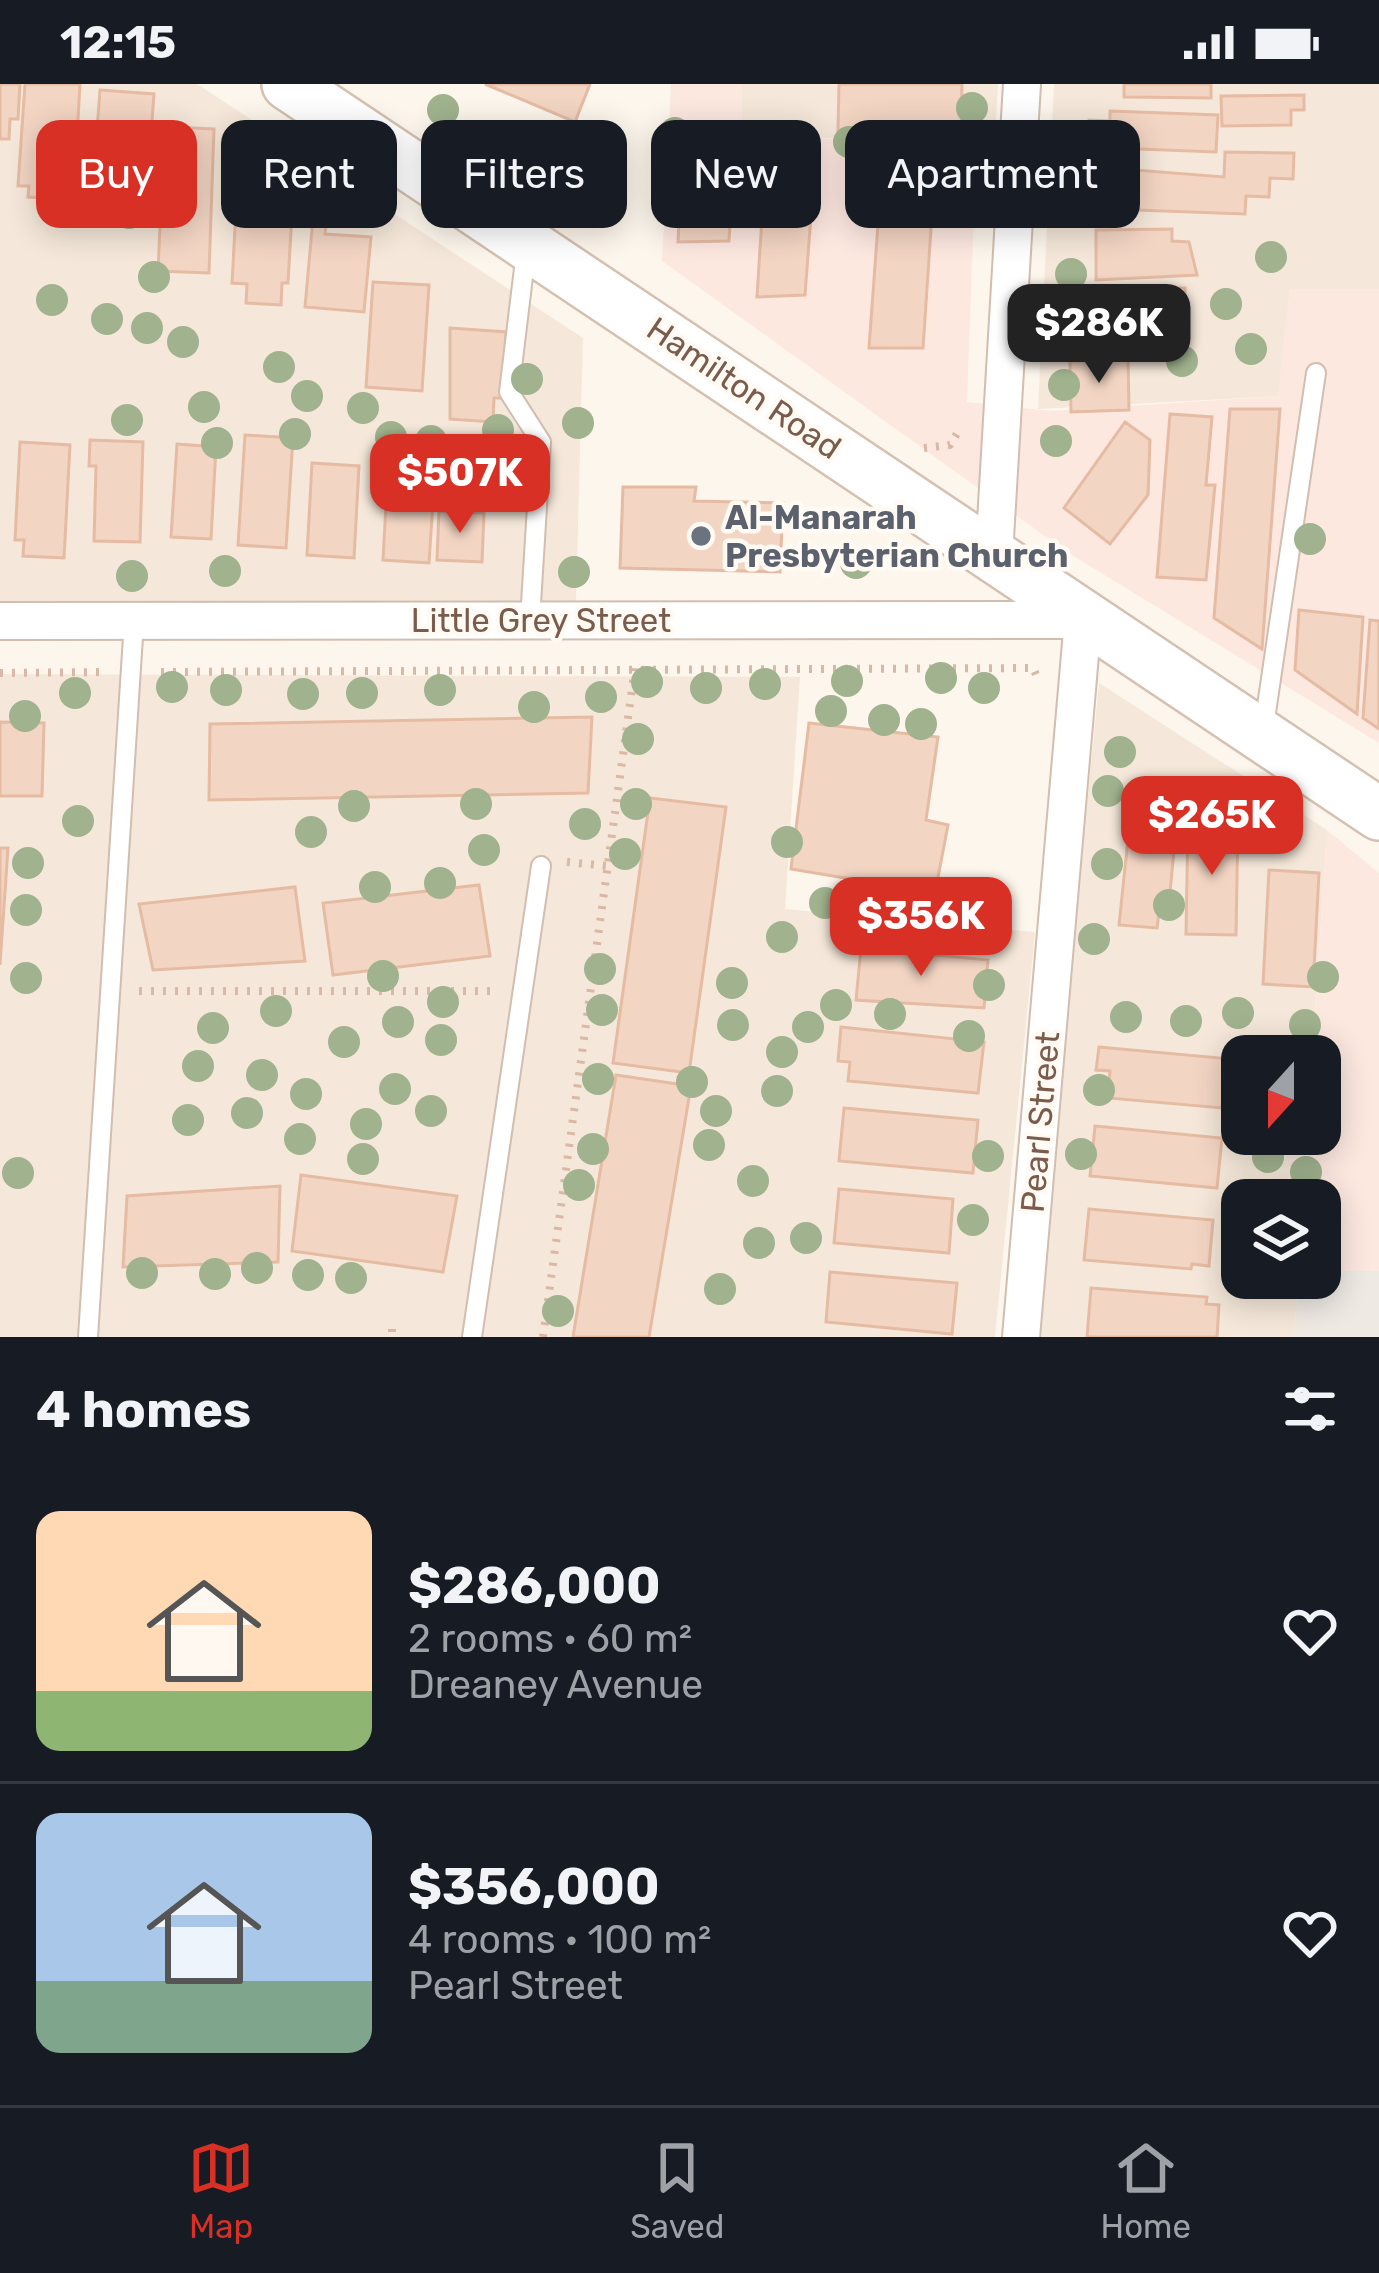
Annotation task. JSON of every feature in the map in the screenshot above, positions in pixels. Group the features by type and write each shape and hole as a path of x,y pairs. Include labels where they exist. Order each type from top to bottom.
{"main road":[{"name":"Hamilton Road","path":"287,84 346,103 527,243 994,555 1083,620 1379,814"}],"street":[{"path":"994,555 1022,84"},
{"name":"Little Grey Street","path":"0,621 1083,620"},
{"name":"Pearl Street","path":"1021,1337 1083,620"}],"lane":[{"path":"527,243 509,392 542,442 530,620"},
{"path":"1263,738 1316,374"},
{"path":"88,1337 134,620"},
{"path":"472,1337 541,866"}],"path":[{"path":"927,451 950,445 965,419"},
{"path":"543,1337 641,620"},
{"path":"0,673 1033,668 1043,694"},
{"path":"110,991 521,991"}],"shaded area":[{"path":"0,84 197,84 252,120 221,120 221,228 397,228 397,216 583,338 576,601 0,603"},
{"path":"671,84 742,84 742,120 669,120"},
{"path":"742,84 998,84 996,120 845,120 845,139 821,137 821,120 741,120"},
{"path":"1054,84 1379,84 1379,289 1290,289 1279,396 1038,409 1047,228 1140,228 1140,120 1052,120"},
{"path":"821,138 845,141 845,228 973,228 967,402 1051,411 1278,396 1290,289 1379,289 1379,743 1067,552 662,261 664,228 821,228"},
{"path":"0,674 800,677 785,909 1035,932 995,1337 0,1337"},
{"path":"1099,683 1327,830 1313,1035 1221,1035 1221,1155 1306,1155 1304,1179 1221,1179 1221,1299 1297,1299 1294,1337 1035,1337"},
{"path":"1327,830 1379,873 1379,1271 1341,1271 1341,1179 1304,1179 1306,1155 1341,1155 1341,1035 1313,1035"},
{"path":"1341,1271 1379,1271 1379,1337 1294,1337 1297,1299 1341,1299"}],"building":[{"path":"0,84 20,84 18,119 10,119 9,139 0,139"},
{"path":"25,84 80,84 78,120 36,120 36,198 28,197 29,186 18,186"},
{"path":"485,84 590,84 576,120"},
{"path":"839,84 962,84 961,120 845,120 845,130 838,130"},
{"path":"1124,84 1211,84 1211,98 1124,97"},
{"path":"100,90 154,94 152,120 98,120"},
{"path":"1304,95 1304,110 1291,110 1291,125 1222,126 1221,96"},
{"path":"1110,111 1218,115 1216,152 1140,149 1140,120 1110,120"},
{"path":"197,128 214,129 209,273 158,271 160,228 197,228"},
{"path":"1225,152 1294,153 1293,179 1270,178 1269,197 1246,196 1245,214 1140,210 1140,170 1224,177"},
{"path":"235,228 291,228 288,283 282,283 281,305 246,303 247,284 232,283"},
{"path":"312,228 326,228 325,234 371,237 364,312 305,307"},
{"path":"679,228 730,228 729,241 678,242"},
{"path":"761,228 810,228 805,295 757,297"},
{"path":"878,228 931,228 923,348 869,348"},
{"path":"1172,229 1172,241 1189,242 1197,275 1096,280 1096,230"},
{"path":"373,282 429,285 422,391 366,387"},
{"path":"1098,288 1185,288 1184,339 1098,339 1097,332 1081,332 1081,299 1097,299"},
{"path":"450,328 506,332 502,398 494,398 493,422 450,419"},
{"path":"1128,360 1129,410 1071,412 1070,361"},
{"path":"1230,409 1280,409 1262,649 1214,618"},
{"path":"1170,414 1212,417 1206,485 1215,485 1206,580 1157,577"},
{"path":"1125,422 1150,440 1148,495 1110,544 1064,508"},
{"path":"245,435 293,438 286,548 238,545"},
{"path":"90,440 143,442 140,542 94,541 96,466 89,466"},
{"path":"20,442 70,445 64,558 23,556 24,540 15,540"},
{"path":"177,444 216,447 211,539 171,537"},
{"path":"312,463 359,466 354,558 307,555"},
{"path":"388,468 435,471 429,563 383,560"},
{"name":"Al-Manarah Presbyterian Church","path":"623,487 696,487 694,501 783,503 780,572 620,568"},
{"path":"439,511 484,513 482,562 437,560"},
{"path":"1299,610 1363,617 1357,714 1295,670"},
{"path":"1370,620 1379,621 1379,729 1363,718"},
{"path":"592,717 588,793 209,800 210,724"},
{"path":"0,722 44,723 42,796 0,796"},
{"path":"809,723 938,737 926,820 948,825 935,893 791,869"},
{"path":"1134,782 1180,786 1168,914 1159,913 1157,928 1119,925"},
{"path":"650,798 726,807 689,1073 613,1063"},
{"path":"1188,820 1238,821 1236,935 1186,934"},
{"path":"0,848 8,848 0,965"},
{"path":"1269,870 1319,873 1313,987 1263,984"},
{"path":"479,885 490,956 333,975 323,903"},
{"path":"295,887 305,961 153,970 139,904"},
{"path":"861,948 988,960 984,1008 856,1000"},
{"path":"841,1027 984,1042 978,1093 848,1081 850,1062 838,1061"},
{"path":"1099,1047 1221,1058 1221,1108 1108,1098 1110,1071 1096,1070"},
{"path":"616,1075 691,1086 649,1337 573,1337"},
{"path":"844,1108 978,1120 973,1173 839,1161"},
{"path":"1095,1126 1221,1138 1217,1188 1090,1176"},
{"path":"301,1175 457,1196 443,1272 292,1251"},
{"path":"280,1186 278,1262 123,1267 127,1196"},
{"path":"839,1189 953,1199 949,1253 834,1243"},
{"path":"1089,1209 1213,1220 1209,1266 1192,1264 1191,1269 1084,1260"},
{"path":"830,1272 957,1283 952,1334 826,1322"},
{"path":"1091,1288 1207,1297 1206,1304 1219,1305 1217,1337 1087,1337"}],"place":[{"name":"Al-Manarah Presbyterian Church","path":"701,536"}]}
